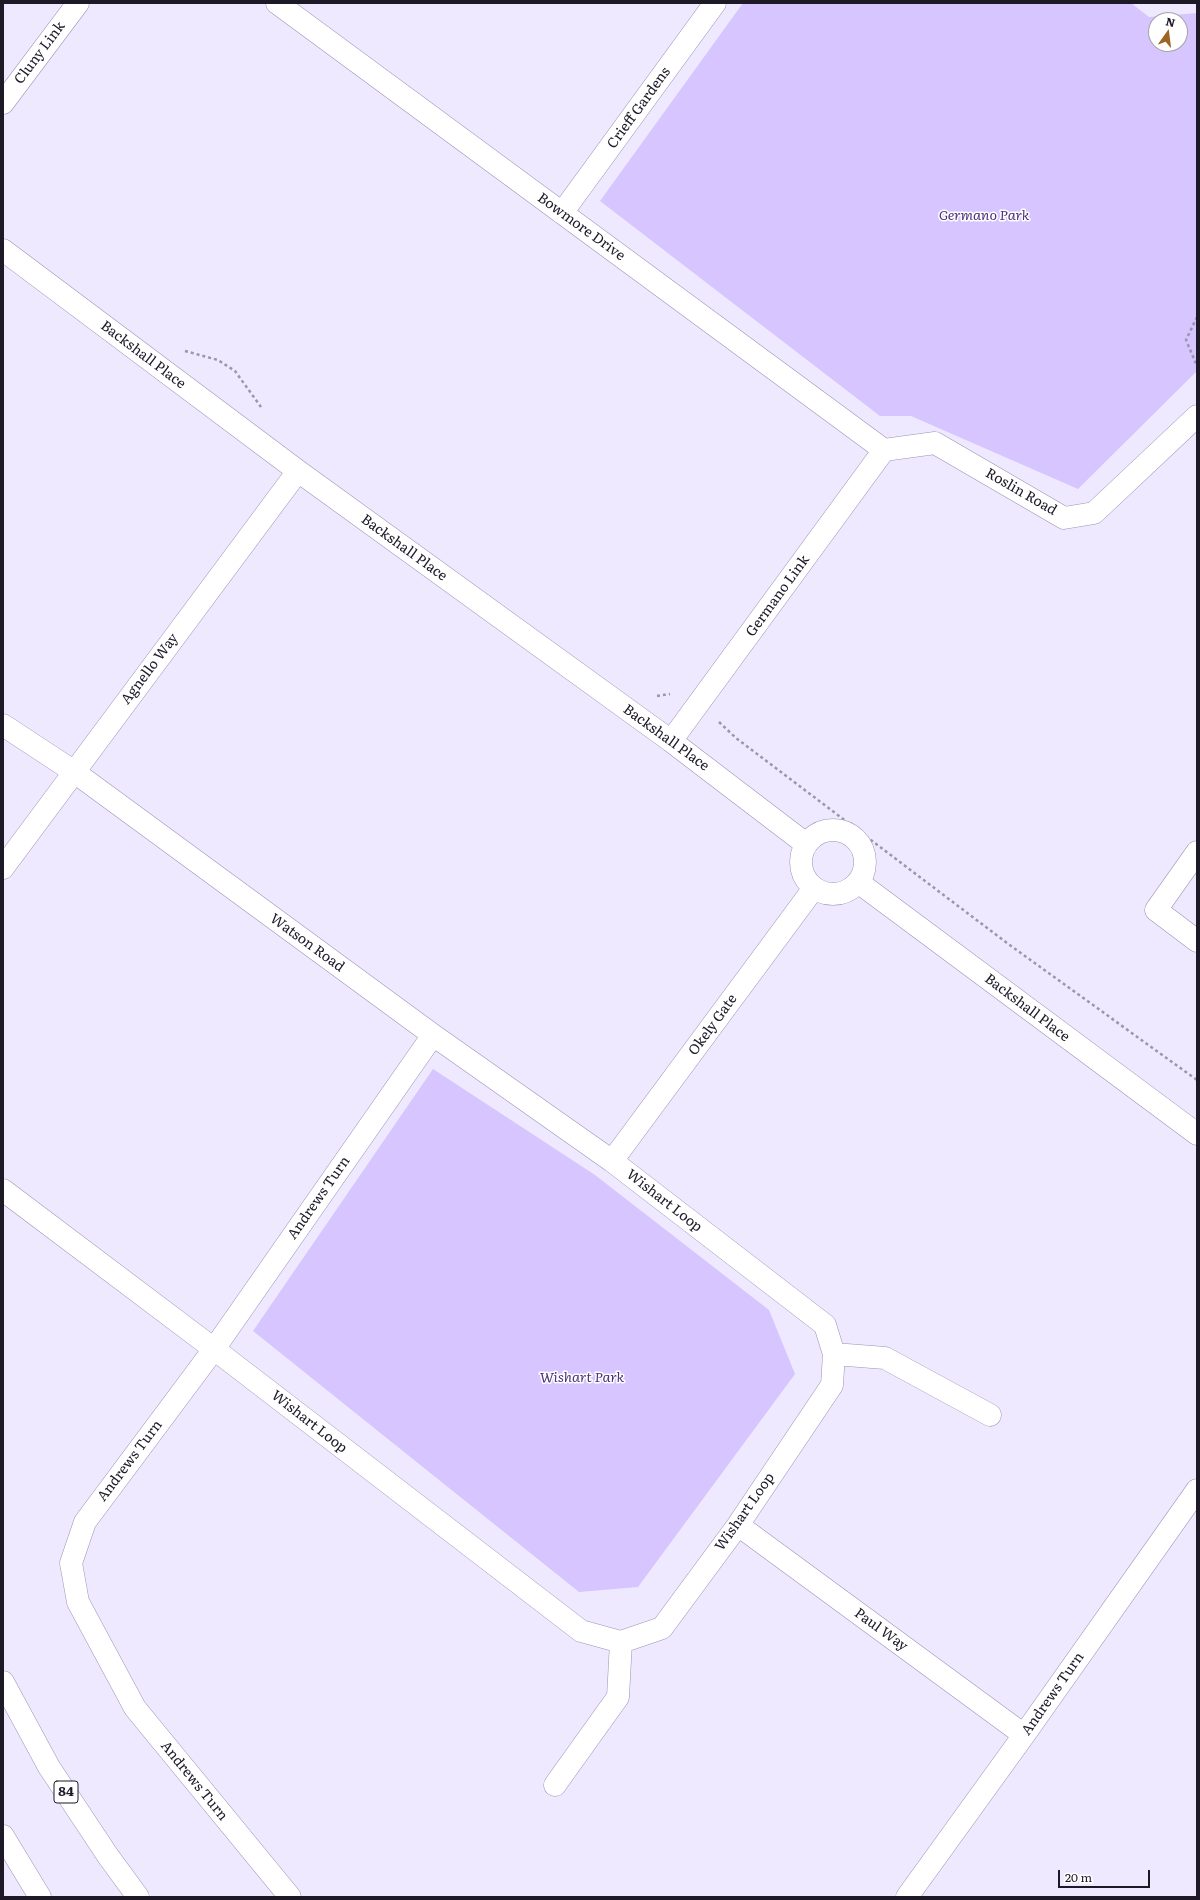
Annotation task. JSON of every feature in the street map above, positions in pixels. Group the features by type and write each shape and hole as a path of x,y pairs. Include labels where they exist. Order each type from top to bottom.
{"street":[{"name":"Cluny Link","path":"3,103 78,3"},
{"name":"Bowmore Drive","path":"279,3 884,450"},
{"name":"Crieff Gardens","path":"562,213 715,3"},
{"name":"Backshall Place","path":"3,250 298,471 671,741 806,844"},
{"name":"Roslin Road","path":"884,450 935,443 1064,518 1094,513 1197,416"},
{"name":"Germano Link","path":"671,741 884,450"},
{"name":"Agnello Way","path":"3,868 73,771 298,471"},
{"name":"Watson Road","path":"3,726 73,771 433,1035 612,1161"},
{"path":"836,830 847,833 856,840 863,850 865,861 863,873 858,882 842,893 822,893 814,888 805,879 800,868 801,855 806,844 814,836 824,831 836,830"},
{"path":"1197,852 1156,910 1197,941"},
{"name":"Backshall Place","path":"858,882 1197,1134"},
{"name":"Okely Gate","path":"612,1161 814,888"},
{"name":"Andrews Turn","path":"290,1897 135,1708 78,1602 72,1563 85,1522 214,1349 433,1035"},
{"name":"Wishart Loop","path":"3,1190 214,1349 581,1631 621,1642 662,1628 738,1524 832,1385 834,1354 825,1325 612,1161"},
{"path":"834,1354 885,1358 990,1415"},
{"name":"Andrews Turn","path":"907,1897 1024,1735 1197,1490"},
{"name":"Paul Way","path":"738,1524 1024,1735"},
{"path":"555,1785 618,1697 621,1642"},
{"name":"84","path":"3,1682 49,1767 108,1856 138,1897"},
{"path":"3,1836 40,1897"}],"path":[{"path":"1197,317 1186,340 1197,366"},
{"path":"696,707 719,721 736,738 932,888 1197,1080"}],"green space":[{"name":"Germano Park","path":"743,3 1131,3 1148,16 1148,52 1188,52 1188,14 1197,13 1197,371 1078,489 911,416 880,416 600,201"},
{"name":"Wishart Park","path":"433,1069 595,1175 769,1310 795,1374 638,1587 579,1592 253,1331"}]}
